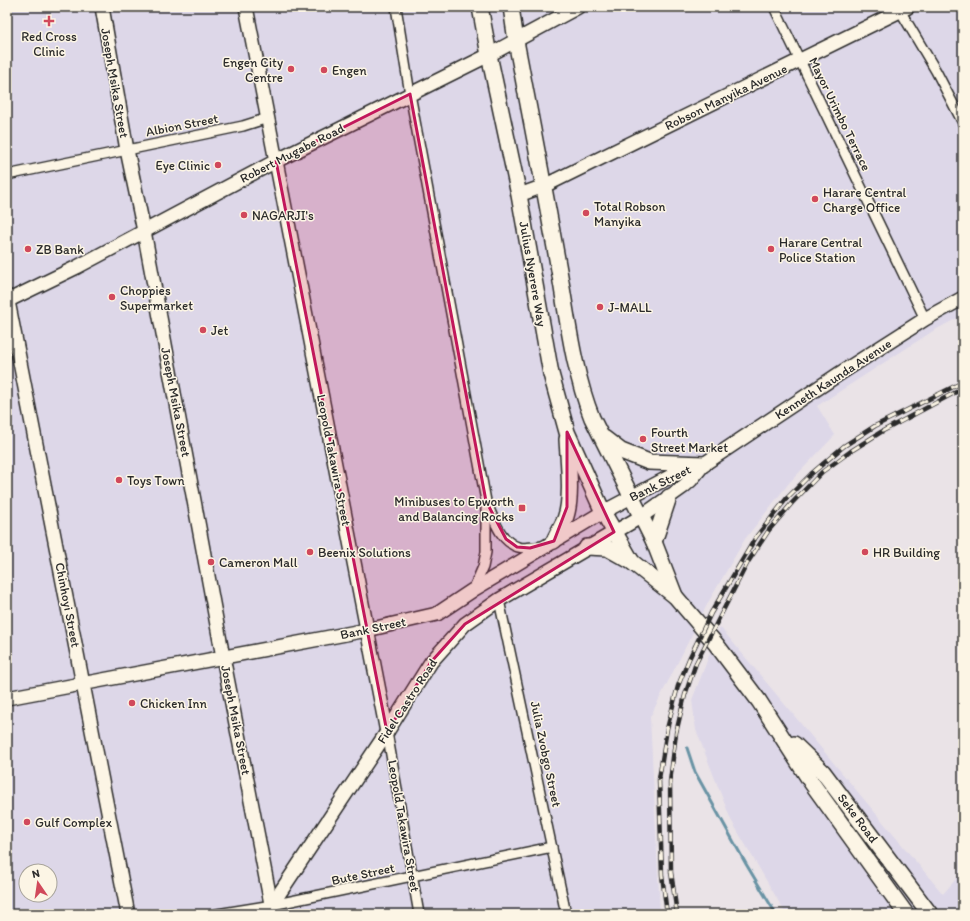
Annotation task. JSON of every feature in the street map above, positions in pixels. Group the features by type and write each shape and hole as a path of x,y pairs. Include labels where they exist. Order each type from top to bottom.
{"main road":[{"name":"Joseph Msika Street","path":"102,7 127,150 144,231 271,911"},
{"name":"Leopold Takawira Street","path":"246,7 387,732"},
{"name":"Julius Nyerere Way","path":"480,7 519,195 551,374 567,432 603,512 632,562"},
{"name":"Julius Nyerere Way","path":"511,7 574,358 584,400 631,497 642,516 675,596"},
{"name":"Robert Mugabe Road","path":"7,299 78,267 276,161 489,55 578,7"},
{"name":"Robson Manyika Avenue","path":"519,195 544,186 800,61 902,8"},
{"name":"Kenneth Kaunda Avenue","path":"704,464 839,374 925,319 963,298"},
{"name":"Chinhoyi Street","path":"7,299 84,683 128,914"},
{"path":"550,543 565,518 569,496 567,432"},
{"path":"602,436 621,451 649,462 704,464"},
{"name":"Bank Street","path":"7,698 367,630 437,614 473,590 603,512 670,476 704,464"},
{"name":"Fidel Castro Road","path":"271,911 431,662 465,624 499,600 642,516 691,480 704,464"},
{"path":"654,542 669,497"},
{"path":"587,547 607,548 632,562 675,596"},
{"name":"Seke Road","path":"675,596 716,644 759,701 811,782 906,914"},
{"name":"Seke Road","path":"778,729 823,772 930,914"}],"street":[{"path":"396,7 410,94 486,501 486,552 483,567 473,590"},
{"name":"Mayor Urimbo Terrace","path":"774,7 925,319"},
{"path":"902,8 963,123"},
{"name":"Albion Street","path":"7,175 243,126 268,118"},
{"path":"486,501 499,531 506,539 517,547 530,548 550,543"},
{"name":"Julia Zvobgo Street","path":"499,600 566,914"},
{"name":"Leopold Takawira Street","path":"387,732 419,914"},
{"name":"Bute Street","path":"271,911 413,876 552,847"},
{"path":"217,914 271,911"}],"highlighted area":[{"path":"410,94 486,501 506,539 517,547 530,548 554,541 567,507 567,432 614,532 465,624 431,662 387,732 276,161"}],"shaded area":[{"path":"7,7 963,7 963,315 933,331 817,406 835,435 789,483 745,539 709,601 650,717 660,914 7,914"},
{"path":"720,627 943,894 963,871 963,914 786,914 731,820 696,730 692,700"}],"waterway":[{"path":"687,748 695,772 746,864 776,914"}],"railway":[{"path":"667,914 662,875 659,779 667,729 678,686 711,613 756,537 787,498 811,474 844,446 875,426 963,382"},
{"path":"677,914 671,872 670,782 676,733 685,695 696,663 748,562 769,530 792,503 822,472 881,432 958,391"}],"place":[{"name":"Red Cross Clinic","path":"49,21"},
{"name":"Engen City Centre","path":"291,69"},
{"name":"Engen","path":"324,70"},
{"name":"Eye Clinic","path":"218,165"},
{"name":"Harare Central Charge Office","path":"815,199"},
{"name":"Total Robson Manyika","path":"586,213"},
{"name":"NAGARJI's","path":"244,215"},
{"name":"ZB Bank","path":"28,249"},
{"name":"Harare Central Police Station","path":"771,249"},
{"name":"Choppies Supermarket","path":"112,297"},
{"name":"J-MALL","path":"600,307"},
{"name":"Jet","path":"203,330"},
{"name":"Fourth Street Market","path":"643,439"},
{"name":"Toys Town","path":"119,480"},
{"name":"Minibuses to Epworth and Balancing Rocks","path":"522,508"},
{"name":"Beenix Solutions","path":"310,552"},
{"name":"HR Building","path":"865,552"},
{"name":"Cameron Mall","path":"211,562"},
{"name":"Chicken Inn","path":"132,703"},
{"name":"Gulf Complex","path":"27,822"}]}
